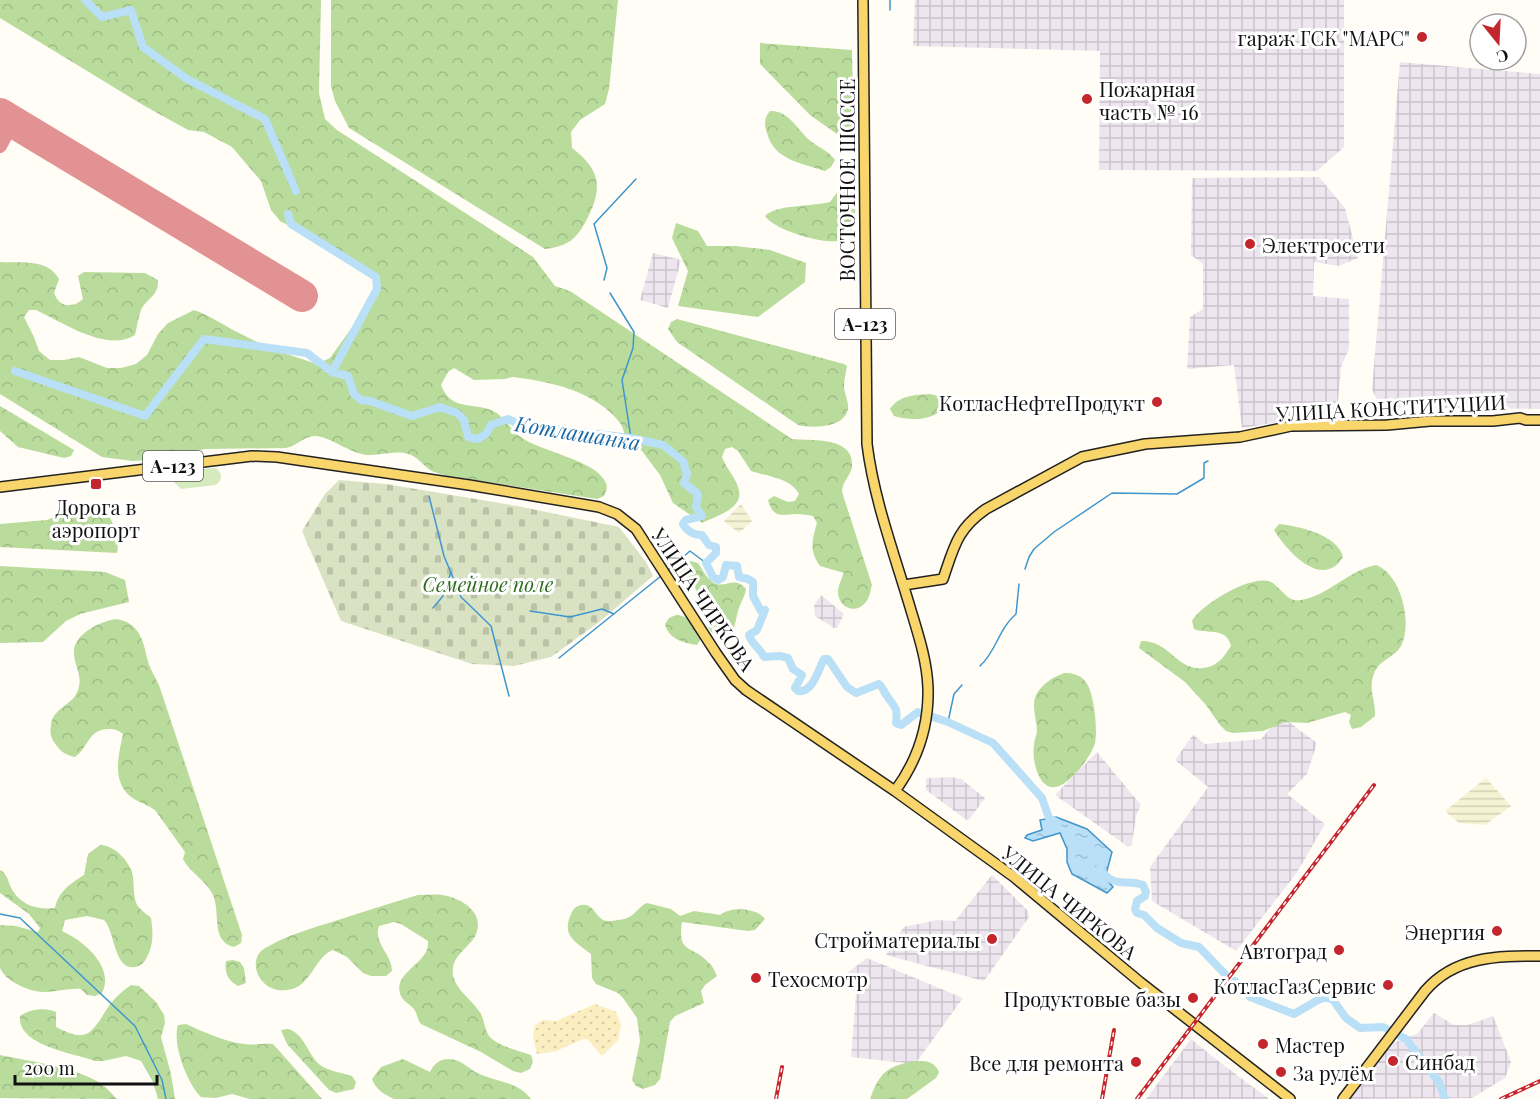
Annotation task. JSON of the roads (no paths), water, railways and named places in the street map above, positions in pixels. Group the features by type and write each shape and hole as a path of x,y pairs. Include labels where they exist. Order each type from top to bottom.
{"main road":[{"name":"ВОСТОЧНОЕ ШОССЕ","path":"863,0 867,444 875,489 920,641 926,671 927,709 921,737 912,764 895,791"},
{"name":"УЛИЦА КОНСТИТУЦИИ","path":"904,585 943,579 963,529 986,509 1083,458 1107,450 1145,444 1240,437 1291,426 1387,425 1520,418 1540,420"},
{"name":"УЛИЦА ЧИРКОВА","path":"0,487 252,456 278,457 469,485 599,507 618,514 636,529 735,680 760,701 895,791 1014,877 1140,982 1290,1099"},
{"path":"1342,1099 1431,983 1452,968 1487,957 1540,956"}],"water":[{"path":"1056,817 1087,829 1112,852 1105,878 1113,887 1107,893 1072,874 1067,862 1067,849 1060,833 1033,841 1025,838 1027,835 1042,830 1040,820"}],"waterway":[{"name":"Котлашанка","path":"85,0 102,17 131,10 143,47 187,79 265,119 296,191"},
{"path":"890,0 890,10"},
{"path":"604,280 607,268 594,224 636,179"},
{"name":"Котлашанка","path":"288,214 291,224 376,277 377,289 332,372"},
{"path":"610,293 634,332 633,348 622,380 631,438"},
{"name":"Котлашанка","path":"15,371 145,416 204,339 307,353 332,372 348,376 354,394 361,400 412,416 440,407 457,413 464,420 468,437 478,439 486,434 491,425 508,419 521,425 631,438 663,445 683,461 687,474 684,483 698,494 696,507 702,516 686,520 683,524 691,532 702,535 709,545 716,547 716,553 706,563 713,577 718,580 723,577 726,565 737,566 739,577 753,582 753,596 761,611 765,610 757,630 749,635 764,657 788,658 793,669 802,675 795,688 798,691 803,691 811,685 824,659 828,659 847,687 856,693 881,685 895,708 896,723 901,725 918,712 922,714"},
{"path":"1025,569 1034,549 1054,532 1112,493 1177,494 1204,478 1204,463 1208,461"},
{"path":"429,496 444,556 461,597 491,626 509,696"},
{"path":"667,571 690,551 706,563"},
{"path":"433,608 443,596 451,572"},
{"path":"559,658 661,576"},
{"path":"980,666 990,654 1005,626 1016,614 1019,584"},
{"path":"530,611 570,617 602,609 614,614"},
{"path":"948,722 954,694 962,685"},
{"name":"Котлашанка","path":"930,716 993,743 1042,798 1049,818 1058,823"},
{"name":"Котлашанка","path":"1100,868 1105,875 1115,881 1143,885 1146,892 1145,896 1137,901 1135,909 1137,913 1144,915 1157,928 1181,943 1199,947 1225,974"},
{"path":"0,914 20,918 135,1026 162,1080 166,1099"},
{"name":"Котлашанка","path":"1235,981 1250,997 1294,1014 1326,997 1333,1000 1346,1018 1360,1028 1383,1027 1406,1039 1439,1082 1445,1099"}],"railway":[{"path":"1137,1099 1374,785"},
{"path":"1102,1099 1114,1030"},
{"path":"776,1099 782,1067"},
{"path":"1501,1099 1540,1081"}],"place":[{"name":"гараж ГСК \"МАРС\"","path":"1422,37"},
{"name":"Пожарная часть № 16","path":"1087,99"},
{"name":"Электросети","path":"1250,244"},
{"name":"КотласНефтеПродукт","path":"1157,402"},
{"name":"Дорога в аэропорт","path":"96,484"},
{"name":"Энергия","path":"1497,931"},
{"name":"Стройматериалы","path":"992,939"},
{"name":"Автоград","path":"1339,950"},
{"name":"Техосмотр","path":"756,978"},
{"name":"КотласГазСервис","path":"1388,985"},
{"name":"Продуктовые базы","path":"1193,998"},
{"name":"Мастер","path":"1263,1044"},
{"name":"Синбад","path":"1393,1061"},
{"name":"Все для ремонта","path":"1136,1062"},
{"name":"За рулём","path":"1281,1072"}],"park label":[{"name":"Семейное поле","path":"488,583"}]}
